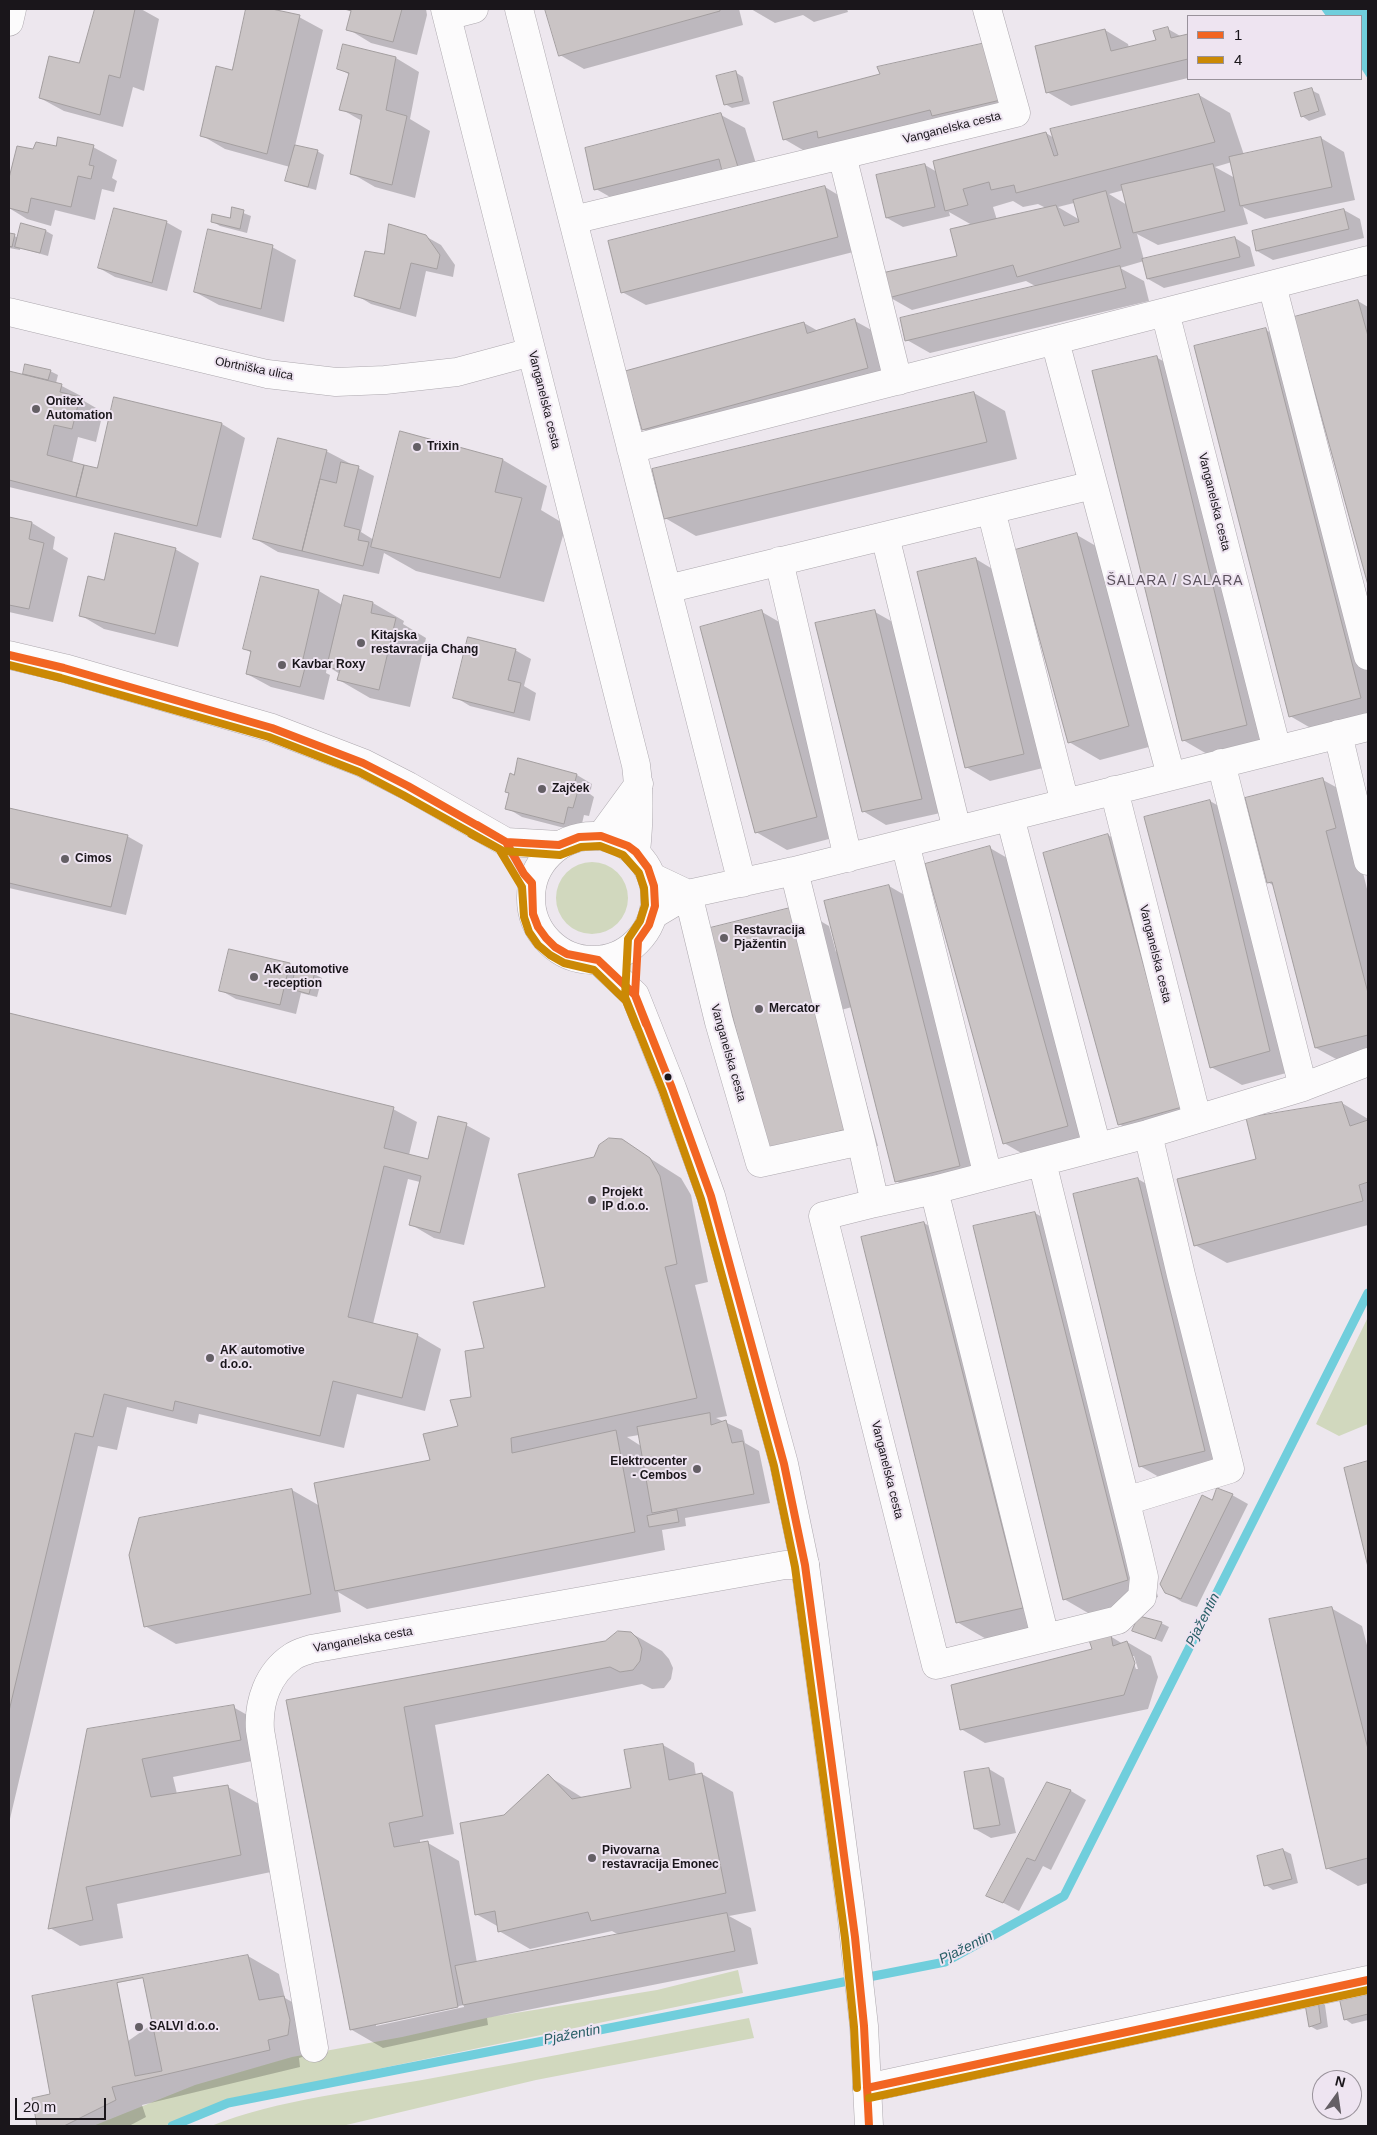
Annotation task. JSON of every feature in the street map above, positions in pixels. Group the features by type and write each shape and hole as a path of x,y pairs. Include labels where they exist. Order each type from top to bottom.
{"street":[{"path":"9,22 12,9"},
{"name":"Vanganelska cesta","path":"474,9 446,12 636,765 639,784 640,821 636,852"},
{"path":"519,9 742,882"},
{"name":"Vanganelska cesta","path":"573,220 1016,113 987,9"},
{"path":"842,155 898,381"},
{"path":"631,450 1368,260"},
{"path":"1272,285 1368,656"},
{"name":"Obrtniška ulica","path":"9,312 267,374 336,382 385,380 457,372 531,352"},
{"name":"Vanganelska cesta","path":"1165,312 1277,750"},
{"path":"1054,341 1171,776"},
{"path":"667,589 1093,485"},
{"path":"991,510 1065,802"},
{"path":"885,536 958,830"},
{"path":"779,561 848,858"},
{"path":"9,655 64,668 272,728 370,767 408,786 506,842 559,845"},
{"path":"653,916 688,894 848,858 1368,727"},
{"path":"1338,734 1368,861"},
{"path":"1221,763 1303,1087"},
{"path":"601,836 639,784"},
{"name":"Vanganelska cesta","path":"1114,790 1197,1118"},
{"path":"1010,816 1097,1147"},
{"path":"601,836 619,842 636,852 642,860 652,877 655,896 653,916 647,929 638,941 620,954 598,960 584,959 556,948 537,926 530,898 532,883 542,861 559,845 579,837 601,836"},
{"path":"506,842 524,874 532,883"},
{"path":"905,843 988,1176"},
{"path":"794,871 875,1203"},
{"path":"652,877 688,894"},
{"name":"Vanganelska cesta","path":"688,894 719,1022 760,1163 861,1140"},
{"path":"634,995 638,941"},
{"path":"598,960 634,995 672,1088 711,1196 784,1464 805,1565 856,1949 864,2026 869,2126"},
{"name":"Vanganelska cesta","path":"1042,1162 1144,1577 1142,1597 1118,1620 936,1665 823,1216 934,1190 1148,1134 1303,1087 1368,1062"},
{"path":"1126,1501 1230,1469 1183,1284 1148,1134"},
{"path":"934,1190 1045,1637"},
{"name":"Vanganelska cesta","path":"314,2048 260,1730 259,1713 264,1692 276,1671 293,1656 311,1649 776,1567 805,1565"},
{"path":"867,2088 1368,1980"}],"green space":[{"path":"599,862 618,872 626,884 628,898 626,912 618,924 606,932 585,934 566,924 558,912 556,891 566,872 578,864"},
{"path":"1368,1317 1368,1424 1339,1436 1316,1424"},
{"path":"738,1970 743,1993 243,2097 164,2126 93,2126 195,2085 292,2057 402,2037 491,2017 657,1990"},
{"path":"749,2018 754,2038 536,2080 342,2126 211,2126 292,2102 472,2071"}],"water":[{"path":"1321,9 1368,9 1368,79 1362,70 1362,15 1325,15"}],"building":[{"path":"95,9 135,9 120,78 109,75 100,115 39,98 49,56 79,63"},
{"path":"246,9 272,9 300,15 267,154 200,136 216,66 232,70"},
{"path":"344,9 402,9 393,42 346,30 351,11"},
{"path":"545,9 720,9 720,11 559,56"},
{"path":"1168,27 1171,38 1187,34 1187,59 1046,93 1035,46 1105,29 1111,51 1156,40 1153,31"},
{"path":"990,42 1005,99 932,116 930,110 818,138 817,131 783,140 773,102 880,74 877,67"},
{"path":"343,44 396,57 386,110 407,116 392,185 350,174 362,115 339,110 349,73 337,69"},
{"path":"736,71 743,101 724,105 716,76"},
{"path":"1312,88 1319,111 1301,117 1294,93"},
{"path":"1199,94 1215,142 1016,193 1014,185 991,190 989,182 963,189 968,205 945,211 933,161 1046,132 1054,156 1058,155 1050,129"},
{"path":"721,113 738,167 722,171 719,159 594,190 585,148"},
{"path":"58,137 94,145 89,165 94,166 91,179 78,176 71,207 31,198 28,213 9,208 9,178 17,146 33,149 36,142 56,146"},
{"path":"1321,137 1332,187 1240,206 1229,157"},
{"path":"295,145 318,150 308,187 285,181"},
{"path":"925,164 935,207 886,218 876,175"},
{"path":"1213,164 1225,211 1133,233 1121,185"},
{"path":"825,186 838,237 621,293 608,241"},
{"path":"1106,191 1121,248 1017,277 1013,265 888,298 882,273 957,256 950,229 1056,205 1064,226 1079,222 1073,200"},
{"path":"232,207 244,210 240,229 211,222 212,214 230,218"},
{"path":"114,208 167,221 152,283 98,268"},
{"path":"1344,209 1349,229 1256,251 1252,231"},
{"path":"21,223 46,230 40,253 15,247"},
{"path":"389,224 426,235 440,255 437,269 411,263 400,309 354,296 365,251 384,254"},
{"path":"208,229 273,245 261,309 194,292"},
{"path":"9,233 15,234 12,247 9,246"},
{"path":"1235,237 1240,257 1147,279 1142,259"},
{"path":"1120,266 1126,288 905,341 900,318"},
{"path":"1358,300 1368,336 1368,585 1294,317"},
{"path":"855,319 868,368 642,430 625,371 804,322 807,333"},
{"path":"1266,328 1361,698 1289,717 1194,346"},
{"path":"1157,356 1247,725 1182,741 1092,371"},
{"path":"25,364 51,370 48,380 23,374"},
{"path":"9,371 62,384 60,392 80,397 72,429 54,425 47,455 84,465 76,497 9,480"},
{"path":"974,392 987,442 664,519 652,469"},
{"path":"114,397 222,423 197,526 76,497 84,465 97,468"},
{"path":"400,431 503,459 495,492 522,498 500,578 371,547"},
{"path":"278,438 327,450 302,551 253,539"},
{"path":"341,462 359,466 344,526 360,530 358,540 369,542 363,566 302,551 320,479 336,483"},
{"path":"9,517 32,522 29,539 44,543 29,609 9,605"},
{"path":"115,533 176,548 155,634 79,616 88,576 104,580"},
{"path":"1077,533 1129,726 1068,743 1015,550"},
{"path":"976,558 1024,754 965,768 917,572"},
{"path":"261,576 319,590 303,659 307,660 300,687 246,674 251,651 243,649"},
{"name":"Kitajska restavracija Chang","path":"344,595 373,602 371,613 396,618 379,690 337,680 340,670 327,667"},
{"path":"762,610 817,817 755,833 700,627"},
{"path":"875,610 922,799 862,812 815,623"},
{"path":"468,637 516,649 508,680 521,683 514,713 453,698"},
{"name":"Zajček","path":"518,758 577,774 574,785 579,787 573,808 568,807 564,824 505,809 509,793 505,792 510,773 514,775"},
{"path":"1323,778 1336,828 1326,831 1368,993 1368,1035 1315,1048 1272,882 1267,883 1245,798"},
{"path":"1210,800 1270,1051 1210,1068 1144,817"},
{"name":"Cimos","path":"9,808 128,835 111,907 9,883"},
{"path":"1108,834 1182,1107 1118,1125 1043,853"},
{"path":"990,846 1068,1126 1003,1144 925,864"},
{"path":"889,885 960,1166 895,1182 824,901"},
{"path":"798,906 847,1129 767,1152 710,928"},
{"name":"AK automotive -reception","path":"229,949 290,963 280,1005 219,991"},
{"path":"296,968 315,972 309,994 291,989"},
{"name":"AK automotive d.o.o.","path":"9,1013 394,1107 384,1148 428,1159 438,1116 467,1123 440,1233 409,1225 421,1176 384,1166 348,1317 418,1334 402,1398 333,1381 320,1436 175,1401 173,1411 104,1394 93,1437 75,1433 9,1711"},
{"path":"1342,1102 1350,1126 1368,1120 1368,1182 1359,1185 1363,1201 1194,1246 1177,1179 1256,1159 1246,1118"},
{"path":"609,1138 622,1139 650,1158 660,1176 677,1264 665,1267 697,1398 511,1438 512,1453 616,1430 635,1532 335,1591 314,1483 430,1460 423,1434 458,1426 450,1400 471,1397 465,1351 484,1348 473,1302 545,1287 518,1174 594,1157 599,1145"},
{"path":"1138,1178 1205,1451 1139,1467 1073,1194"},
{"path":"1035,1212 1128,1580 1063,1600 973,1226"},
{"path":"924,1222 1023,1608 956,1623 861,1237"},
{"name":"Elektrocenter - Cembos","path":"710,1413 711,1425 726,1420 732,1443 743,1441 754,1494 652,1513 637,1427"},
{"path":"1368,1461 1368,1567 1344,1468"},
{"path":"1217,1488 1233,1494 1181,1599 1165,1593 1160,1584 1202,1495 1212,1500"},
{"path":"292,1489 311,1594 144,1627 129,1555 139,1518"},
{"path":"677,1510 679,1522 649,1527 647,1516"},
{"path":"1332,1607 1368,1749 1368,1858 1326,1869 1269,1619"},
{"path":"1139,1616 1162,1622 1155,1639 1132,1631"},
{"path":"618,1631 631,1632 638,1639 642,1649 640,1661 633,1670 620,1672 610,1667 404,1707 423,1816 389,1823 394,1847 428,1841 458,2007 350,2030 286,1700 605,1641"},
{"path":"1111,1635 1113,1646 1127,1641 1135,1663 1124,1695 960,1730 951,1685 1092,1649 1089,1640"},
{"path":"234,1705 241,1740 142,1759 151,1797 228,1785 241,1855 86,1887 93,1920 48,1929 87,1729"},
{"name":"Pivovarna restavracija Emonec","path":"663,1744 669,1780 702,1773 726,1893 591,1921 588,1912 498,1932 495,1911 475,1915 460,1823 504,1815 548,1774 572,1799 631,1788 624,1750"},
{"path":"989,1768 1000,1825 974,1829 964,1772"},
{"path":"1047,1782 1071,1790 1035,1861 1027,1858 1003,1903 986,1896"},
{"path":"1283,1849 1292,1879 1264,1886 1257,1856"},
{"path":"727,1913 735,1951 463,2005 455,1966"},
{"path":"248,1955 259,2000 284,1996 290,2020 288,2035 268,2040 270,2050 112,2087 116,2100 64,2126 37,2126 32,2098 50,2094 32,1996"},
{"name":"SALVI d.o.o.","path":"143,1978 162,2071 135,2076 117,1983"},
{"path":"1368,1990 1368,2014 1344,2020 1339,1997"},
{"path":"1318,2000 1321,2023 1309,2027 1305,2004"}],"waterway":[{"name":"Pjažentin","path":"172,2126 228,2103 945,1962 1064,1896 1368,1293"}],"transit line":[{"name":"1","path":"9,655 64,668 272,728 363,763 408,786 506,842 559,845 579,837 601,836 628,846 636,852 648,868 654,886 655,906 649,925 638,941 635,995 672,1088 711,1196 784,1464 805,1565 855,1937 864,2026 869,2126"},
{"name":"4","path":"9,665 269,737 359,772 503,851 560,855 581,847 600,846 623,855 639,873 644,888 645,905 640,921 628,939 625,997 663,1092 701,1199 774,1466 795,1567 845,1938 854,2027 857,2088"},
{"name":"1","path":"477,825 506,842 524,874 532,883 533,914 538,927 546,938 555,947 567,954 598,960 635,995 646,1024"},
{"name":"4","path":"471,834 499,849 522,887 524,917 529,932 538,945 564,963 594,970 626,1001 637,1028"},
{"name":"1","path":"867,2088 1368,1980"},
{"name":"4","path":"869,2098 1368,1990"}],"place":[{"name":"Onitex Automation","path":"36,409"},
{"name":"Trixin","path":"417,447"},
{"name":"Kitajska restavracija Chang","path":"361,643"},
{"name":"Kavbar Roxy","path":"282,665"},
{"name":"Zajček","path":"542,789"},
{"name":"Cimos","path":"65,859"},
{"name":"Restavracija Pjažentin","path":"724,938"},
{"name":"AK automotive -reception","path":"254,977"},
{"name":"Mercator","path":"759,1009"},
{"name":"Projekt IP d.o.o.","path":"592,1200"},
{"name":"AK automotive d.o.o.","path":"210,1358"},
{"name":"Elektrocenter - Cembos","path":"697,1469"},
{"name":"Pivovarna restavracija Emonec","path":"592,1858"},
{"name":"SALVI d.o.o.","path":"139,2027"}],"district":[{"name":"ŠALARA / SALARA","path":"1175,581"}]}
